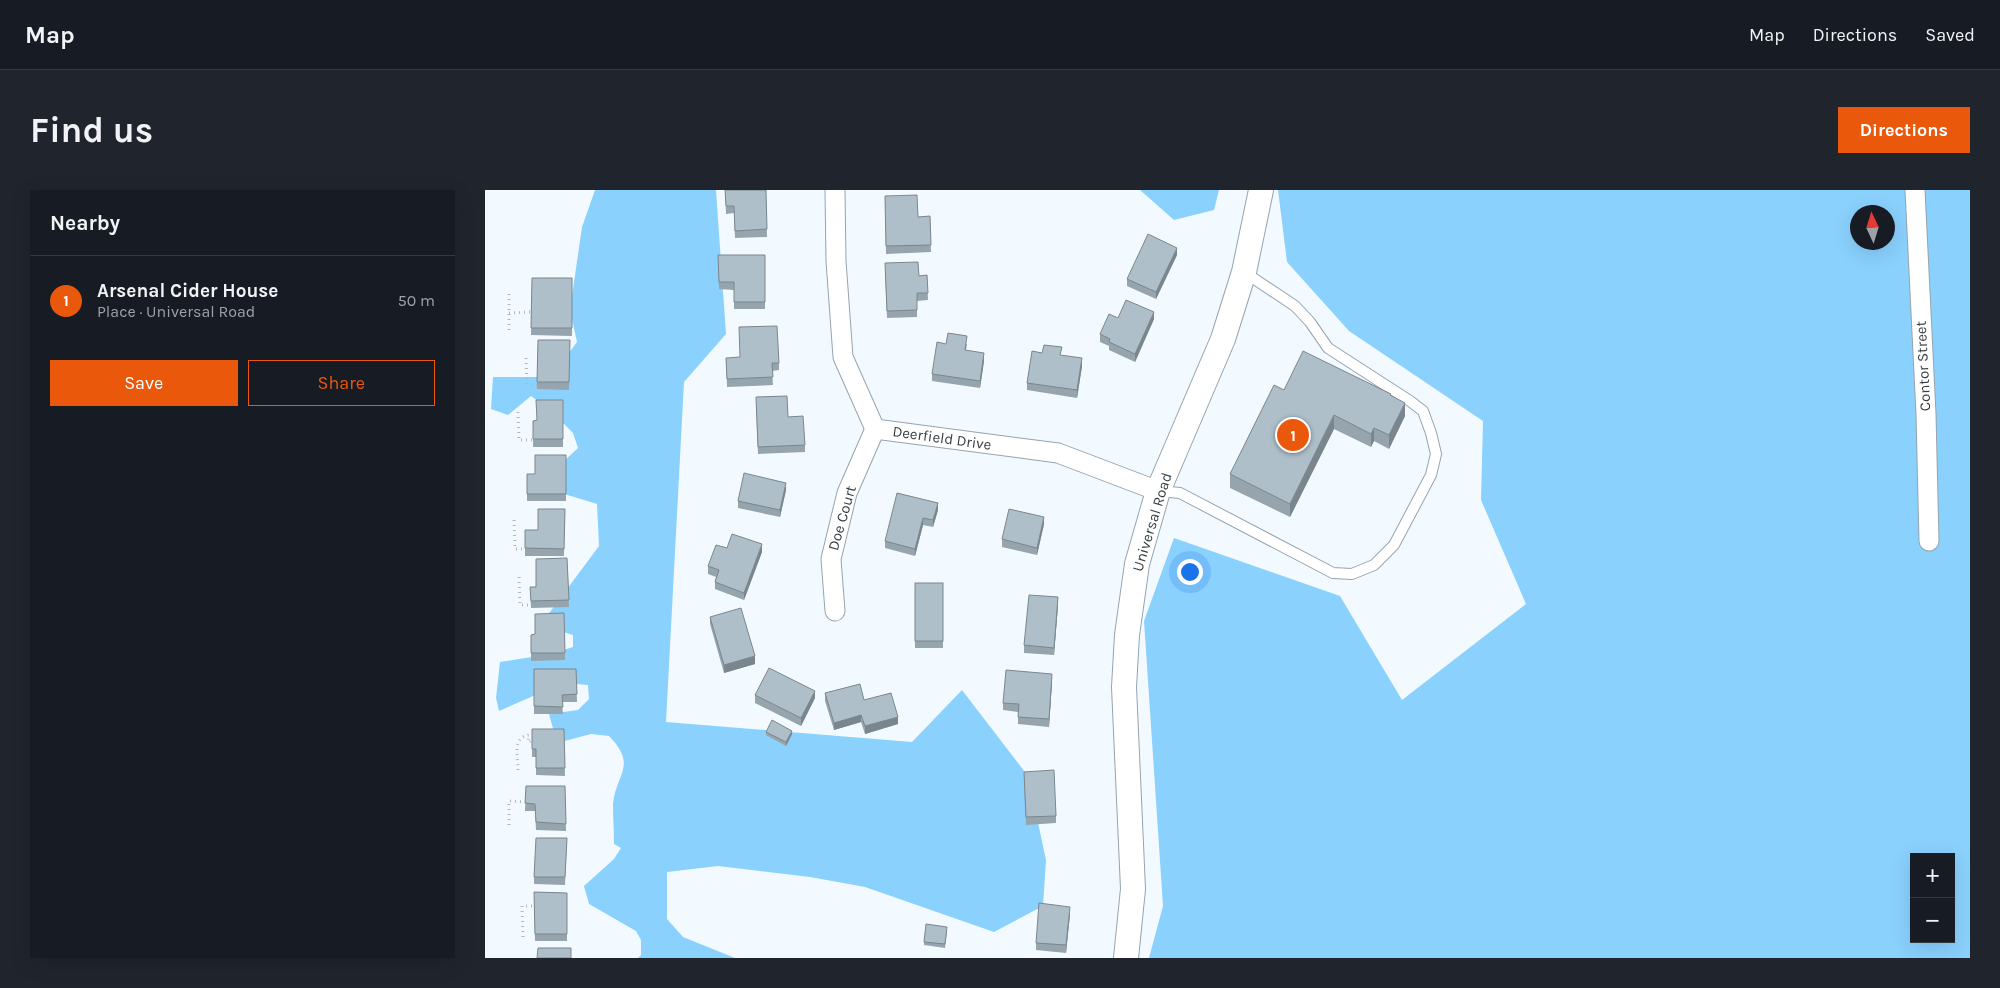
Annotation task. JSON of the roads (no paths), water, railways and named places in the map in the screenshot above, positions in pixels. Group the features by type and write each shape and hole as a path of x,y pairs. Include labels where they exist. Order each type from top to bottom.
{"street":[{"name":"Deerfield Drive","path":"835,190 836,261 843,357 875,429 1057,454 1158,490"},
{"name":"Universal Road","path":"1126,958 1133,889 1124,687 1127,635 1137,564 1158,490 1223,339 1244,272 1261,190"},
{"name":"Contor Street","path":"1915,190 1926,414 1929,541"},
{"name":"Doe Court","path":"835,611 831,559 847,493 875,429"}],"lane":[{"path":"1158,490 1180,493 1333,573 1352,574 1374,565 1394,545 1431,475 1436,454 1423,411 1411,401 1328,348 1310,322 1295,306 1244,272"}],"place":[{"name":"Arsenal Cider House","path":"1293,435"}]}
